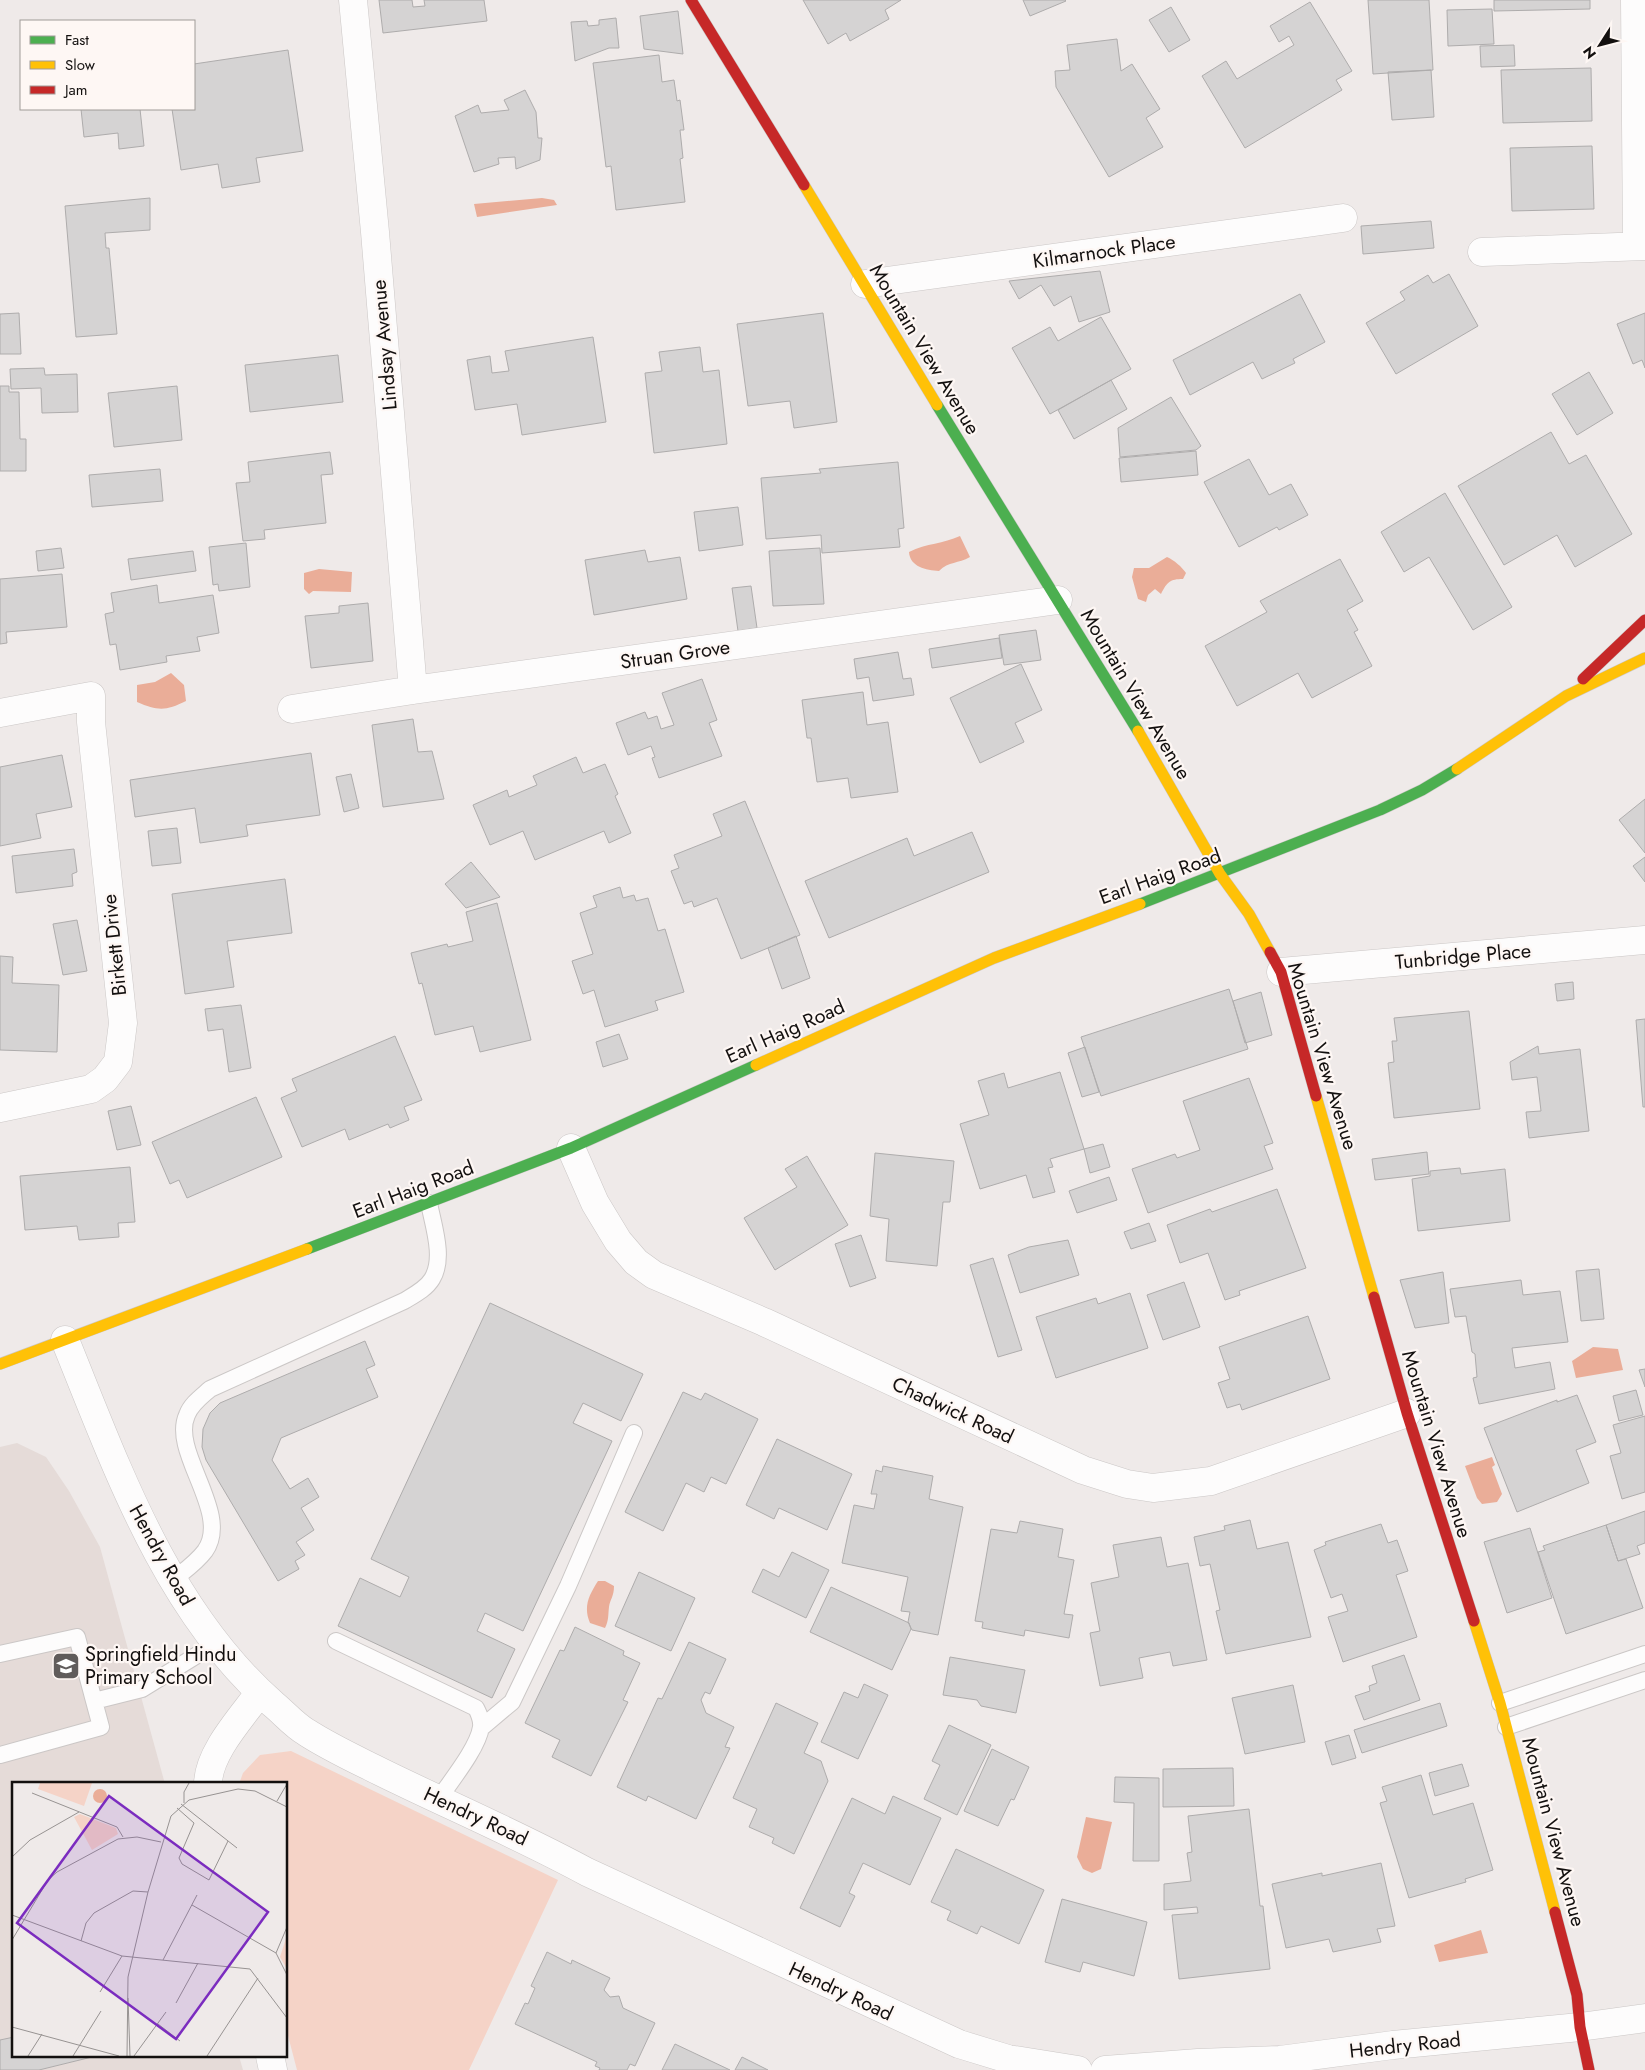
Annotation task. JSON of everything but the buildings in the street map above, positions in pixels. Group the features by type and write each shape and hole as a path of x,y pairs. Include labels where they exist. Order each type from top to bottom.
{"street":[{"name":"Lindsay Avenue","path":"353,0 413,690"},
{"name":"Mountain View Avenue","path":"691,0 865,284 981,479 1144,741 1220,874 1249,914 1281,972 1407,1414 1500,1703 1577,1995 1580,2027 1589,2070"},
{"path":"1482,252 1641,246 1635,0"},
{"name":"Kilmarnock Place","path":"865,284 1344,218"},
{"name":"Struan Grove","path":"292,709 413,690 1058,600"},
{"name":"Earl Haig Road","path":"1566,696 1645,620"},
{"name":"Earl Haig Road","path":"0,1364 137,1314 571,1148 994,958 1220,874 1380,810 1422,790 1463,766 1566,696 1645,658"},
{"name":"Birkett Drive","path":"0,713 91,696 91,722 123,1023 122,1047 118,1062 105,1079 91,1089 0,1108"},
{"name":"Tunbridge Place","path":"1281,972 1645,940"},
{"name":"Chadwick Road","path":"571,1148 595,1203 618,1241 636,1262 654,1275 764,1322 1083,1470 1127,1484 1153,1488 1211,1481 1407,1414"},
{"name":"Hendry Road","path":"65,1340 122,1480 173,1580 215,1644 260,1692 305,1732 438,1800 538,1845 587,1872 959,2044 1008,2059 1078,2070"},
{"path":"208,1782 217,1751 260,1692"},
{"name":"Hendry Road","path":"1105,2070 1198,2063 1280,2060 1393,2045 1580,2027 1645,2018"}],"lane":[{"path":"173,1580 194,1563 206,1550 210,1536 211,1518 185,1442 186,1416 194,1403 210,1389 419,1292 432,1279 439,1260 429,1203"},
{"path":"481,1728 512,1702 568,1586 634,1433"},
{"path":"0,1654 77,1637 101,1728 0,1755"},
{"path":"336,1641 476,1708 481,1720 481,1728 471,1751 438,1800"},
{"path":"94,1702 142,1689 215,1644"},
{"path":"1500,1703 1645,1654"},
{"path":"1506,1727 1645,1680"}],"shaded area":[{"path":"542,198 554,200 557,205 477,217 474,204"},
{"path":"960,536 970,557 946,566 939,571 919,567 910,557 909,552 916,549"},
{"path":"1167,557 1178,564 1186,573 1183,579 1169,582 1161,594 1155,589 1148,595 1146,602 1138,599 1132,577 1134,568 1149,568"},
{"path":"319,569 352,572 351,592 313,591 309,594 304,589 304,573"},
{"path":"171,673 184,685 186,701 173,707 162,709 137,702 137,685 155,682"},
{"path":"1593,1347 1618,1349 1623,1370 1576,1378 1572,1361"},
{"name":"Springfield Hindu Primary School","path":"17,1443 46,1457 69,1491 100,1547 164,1782 12,1782 12,2058 240,2058 243,2070 0,2070 0,1447"},
{"path":"1492,1457 1495,1465 1492,1467 1502,1494 1497,1502 1482,1504 1477,1498 1465,1466"},
{"path":"598,1581 605,1581 614,1586 605,1628 590,1623 587,1612 590,1596"},
{"path":"291,1751 558,1880 469,2070 297,2070 288,2036 288,1782 240,1782 243,1773 260,1755"},
{"path":"1086,1817 1112,1822 1101,1869 1092,1873 1083,1869 1077,1857"},
{"path":"1481,1930 1488,1953 1439,1962 1434,1945"}],"traffic: fast":[{"path":"937,405 1138,731"},
{"path":"1140,904 1380,810 1422,790 1457,769"},
{"path":"307,1249 571,1148 756,1065"}],"traffic: slow":[{"path":"804,185 937,405"},
{"path":"1457,769 1566,696 1645,658"},
{"path":"1138,731 1220,874 1249,914 1270,952"},
{"path":"756,1065 994,958 1140,904"},
{"path":"1316,1096 1374,1297"},
{"path":"0,1364 307,1249"},
{"path":"1474,1621 1500,1703 1555,1912"}],"traffic: jam":[{"path":"691,0 804,185"},
{"path":"1583,679 1645,620"},
{"path":"1270,952 1281,972 1316,1096"},
{"path":"1374,1297 1407,1413 1474,1621"},
{"path":"1555,1912 1577,1995 1580,2027 1589,2070"}],"place":[{"name":"Springfield Hindu Primary School","path":"66,1666"}]}
